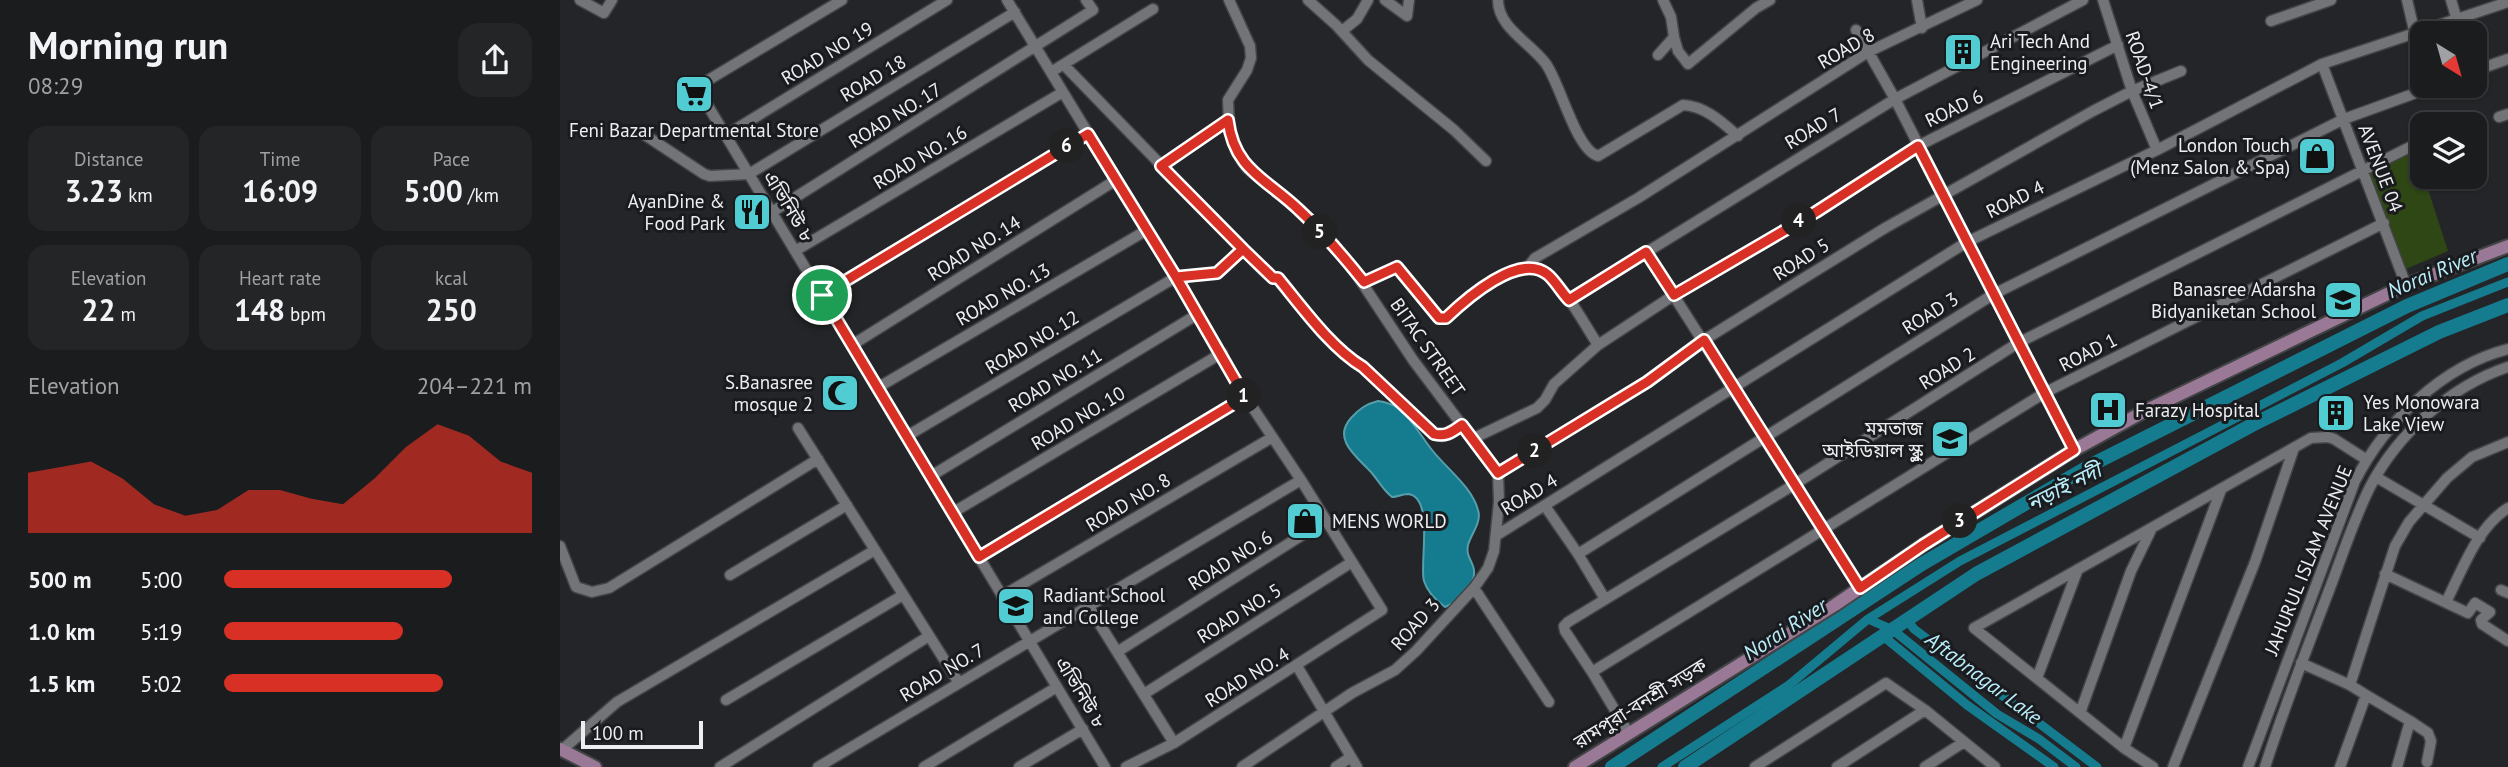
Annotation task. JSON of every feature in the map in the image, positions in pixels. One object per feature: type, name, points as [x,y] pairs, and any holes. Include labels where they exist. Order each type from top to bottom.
[{"type":"main road","name":"রামপুরা-বনশ্রী সড়ক","points":[[1575,767],[2074,450],[2143,412],[2406,285],[2504,248]]},
{"type":"main road","points":[[561,749],[595,767]]},
{"type":"street","points":[[580,0],[604,13],[612,0]]},
{"type":"street","name":"ROAD NO 19","points":[[726,135],[947,0]]},
{"type":"street","points":[[1007,0],[1222,353],[1245,397],[1352,562]]},
{"type":"street","name":"ROAD NO. 17","points":[[772,212],[1093,10],[1086,0]]},
{"type":"street","name":"BITAC STREET","points":[[1229,0],[1250,47],[1251,58],[1247,70],[1228,100],[1228,120],[1236,151],[1247,168],[1299,209],[1364,282],[1413,360],[1498,473]]},
{"type":"street","points":[[1308,0],[1368,60],[1454,130],[1486,160]]},
{"type":"street","points":[[1342,32],[1357,19],[1368,0]]},
{"type":"street","points":[[1385,0],[1407,16],[1409,0]]},
{"type":"street","points":[[1498,0],[1505,21],[1546,63],[1582,141],[1593,155],[1598,156],[1619,146],[1683,105],[1700,108],[1722,121],[1738,136]]},
{"type":"street","points":[[1663,0],[1671,17],[1678,51],[1688,64],[1756,8],[1770,0]]},
{"type":"street","points":[[1917,0],[1922,28]]},
{"type":"street","name":"ROAD 8","points":[[1528,267],[1535,258],[1738,136],[1868,52],[1977,0]]},
{"type":"street","name":"ROAD 7","points":[[1569,300],[1895,99],[2083,0]]},
{"type":"street","name":"ROAD-4/1","points":[[2103,0],[2132,91],[2157,150]]},
{"type":"street","points":[[2271,21],[2331,0]]},
{"type":"street","points":[[2407,0],[2412,21]]},
{"type":"street","points":[[2451,0],[2457,20]]},
{"type":"street","name":"এভিনিউ ৮","points":[[839,1],[705,82],[702,96],[1105,767]]},
{"type":"street","name":"ROAD 4","points":[[2454,21],[2508,2]]},
{"type":"street","points":[[1051,72],[1153,9]]},
{"type":"street","name":"ROAD 18","points":[[749,174],[1015,12]]},
{"type":"street","points":[[1856,30],[1895,99],[2074,450]]},
{"type":"street","name":"ROAD 4","points":[[1497,534],[1968,242],[2157,150],[2322,64],[2410,36]]},
{"type":"street","points":[[1658,55],[1674,37]]},
{"type":"street","name":"ROAD 6","points":[[1472,439],[1537,408],[1554,384],[1598,345],[1674,295],[1816,212],[1918,146],[2118,45]]},
{"type":"street","points":[[2487,66],[2508,59]]},
{"type":"street","name":"AVENUE 04","points":[[2322,64],[2406,285]]},
{"type":"street","points":[[1064,65],[1243,249],[1273,278],[1278,278],[1324,332],[1354,362],[1363,367],[1434,434],[1442,436],[1462,425]]},
{"type":"street","name":"ROAD 5","points":[[1498,473],[1647,382],[1704,340],[1943,195],[2093,111],[2132,91],[2182,71]]},
{"type":"street","name":"ROAD NO. 16","points":[[795,251],[1063,92]]},
{"type":"street","name":"ROAD 3","points":[[1578,554],[1994,294],[2344,119],[2410,95]]},
{"type":"street","points":[[1161,166],[1228,120]]},
{"type":"street","points":[[822,295],[1088,134]]},
{"type":"street","points":[[645,135],[704,174],[749,174]]},
{"type":"street","name":"ROAD 2","points":[[1592,672],[1564,626],[1605,599],[1795,484],[2018,343],[2410,147]]},
{"type":"street","name":"ROAD NO. 14","points":[[852,345],[1116,180]]},
{"type":"street","name":"ROAD 1","points":[[1592,672],[2046,392],[2384,223]]},
{"type":"street","name":"ROAD NO. 13","points":[[877,388],[1147,230]]},
{"type":"street","points":[[1176,277],[1217,273],[1243,249]]},
{"type":"street","points":[[1646,252],[1860,588]]},
{"type":"street","points":[[1364,282],[1397,267],[1439,318],[1446,318],[1504,274],[1528,267],[1547,274],[1569,300],[1598,345]]},
{"type":"street","name":"ROAD NO. 12","points":[[907,436],[1176,277]]},
{"type":"street","name":"ROAD NO. 11","points":[[930,476],[1198,314]]},
{"type":"street","name":"JAHURUL ISLAM AVENUE","points":[[2248,767],[2340,519],[2355,481],[2367,460],[2397,421],[2440,381],[2482,358],[2508,349]]},
{"type":"street","name":"ROAD NO. 10","points":[[952,513],[1222,353]]},
{"type":"street","name":"JAHURUL ISLAM AVENUE","points":[[2265,767],[2301,663],[2361,507],[2376,477],[2409,434],[2440,404],[2471,383],[2508,367]]},
{"type":"street","points":[[979,557],[1245,397]]},
{"type":"street","points":[[798,428],[959,683]]},
{"type":"street","points":[[2153,767],[2124,748],[1975,628],[2311,438],[2328,437],[2367,460]]},
{"type":"street","name":"ROAD NO. 8","points":[[1002,596],[1271,438]]},
{"type":"street","points":[[2350,685],[2395,546],[2409,522],[2447,478],[2472,457],[2508,442]]},
{"type":"street","points":[[2173,767],[2255,562],[2294,448]]},
{"type":"street","points":[[560,546],[576,587],[592,592],[609,588],[818,459]]},
{"type":"street","name":"ROAD 3","points":[[1242,767],[1345,698],[1403,664],[1474,588],[1488,568],[1494,551],[1499,502],[1498,473]]},
{"type":"street","points":[[2376,477],[2480,538]]},
{"type":"street","name":"ROAD NO. 7","points":[[818,767],[1301,480]]},
{"type":"street","points":[[2124,748],[2221,490]]},
{"type":"street","points":[[730,575],[847,505]]},
{"type":"street","points":[[1545,506],[1605,599]]},
{"type":"street","points":[[2446,602],[2480,538],[2497,515],[2508,509]]},
{"type":"street","name":"ROAD NO. 6","points":[[1117,652],[1326,520]]},
{"type":"street","points":[[2080,713],[2131,571],[2152,528]]},
{"type":"street","points":[[561,749],[617,702],[875,550]]},
{"type":"street","name":"ROAD NO. 4","points":[[1126,767],[1174,743],[1382,610],[1352,562]]},
{"type":"street","name":"ROAD NO. 5","points":[[1144,694],[1352,562]]},
{"type":"street","points":[[2037,678],[2078,569]]},
{"type":"street","points":[[2385,574],[2468,613],[2473,603],[2489,611],[2482,624],[2508,641]]},
{"type":"street","points":[[1474,588],[1549,702]]},
{"type":"street","points":[[726,700],[904,595]]},
{"type":"street","points":[[1089,607],[1174,743]]},
{"type":"street","points":[[720,767],[929,636]]},
{"type":"street","points":[[2301,663],[2350,685],[2428,733],[2431,741],[2427,762]]},
{"type":"street","points":[[1297,666],[1357,767]]},
{"type":"street","points":[[1592,672],[1628,732]]},
{"type":"street","points":[[1755,767],[1886,682],[1925,710],[1994,767]]},
{"type":"street","points":[[925,767],[1057,687]]},
{"type":"street","points":[[2340,767],[2366,695]]},
{"type":"street","points":[[1837,767],[1925,710]]},
{"type":"street","points":[[2397,767],[2410,720]]},
{"type":"street","points":[[1019,767],[1083,729]]},
{"type":"street","points":[[1925,767],[1964,742]]},
{"type":"street","points":[[1336,767],[1350,757]]},
{"type":"green space","points":[[2410,152],[2410,189],[2428,189],[2448,251],[2406,269],[2366,170]]},
{"type":"water","points":[[1378,401],[1396,407],[1408,417],[1432,450],[1465,486],[1478,510],[1477,523],[1468,548],[1473,578],[1462,596],[1445,607],[1433,596],[1424,581],[1424,519],[1416,498],[1408,494],[1392,497],[1348,447],[1345,440],[1344,433],[1351,418],[1363,407]]},
{"type":"waterway","name":"Norai River","points":[[1612,767],[1922,564],[2093,464],[2407,306],[2508,264]]},
{"type":"waterway","name":"নড়াই নদী","points":[[1662,767],[1789,685],[1868,619],[1960,561],[2342,363],[2422,316],[2508,282]]},
{"type":"waterway","name":"Norai River","points":[[1685,767],[1976,574],[2252,425],[2439,332],[2508,305]]},
{"type":"waterway","name":"Aftabnagar Lake","points":[[1868,619],[1893,630],[1997,714],[2039,739],[2076,767]]},
{"type":"waterway","name":"Norai River","points":[[2054,767],[1967,705],[1883,636],[1907,620],[1914,629],[2097,767]]},
{"type":"place","name":"Ari Tech And Engineering","points":[[1963,52]]},
{"type":"place","name":"Feni Bazar Departmental Store","points":[[694,94]]},
{"type":"place","name":"London Touch (Menz Salon & Spa)","points":[[2317,156]]},
{"type":"place","name":"AyanDine & Food Park","points":[[752,212]]},
{"type":"place","name":"Banasree Adarsha Bidyaniketan School","points":[[2343,300]]},
{"type":"place","name":"S.Banasree mosque 2","points":[[840,393]]},
{"type":"place","name":"Farazy Hospital","points":[[2108,410]]},
{"type":"place","name":"Yes Monowara Lake View","points":[[2336,413]]},
{"type":"place","name":"মমতাজ আইডিয়াল স্কুল","points":[[1950,439]]},
{"type":"place","name":"MENS WORLD","points":[[1305,521]]},
{"type":"place","name":"Radiant School and College","points":[[1016,606]]},
{"type":"route","points":[[822,295],[979,557],[1245,397],[1176,277],[1217,273],[1243,249],[1263,270],[1273,278],[1278,278],[1324,332],[1354,362],[1363,367],[1434,434],[1442,436],[1462,425],[1498,473],[1647,382],[1704,340],[1860,588],[2074,450],[1918,146],[1816,212],[1674,295],[1646,252],[1569,300],[1547,274],[1537,269],[1520,268],[1504,274],[1446,318],[1439,318],[1397,267],[1364,282],[1299,209],[1247,168],[1236,151],[1228,120],[1161,166],[1243,249],[1217,273],[1176,277],[1088,134],[822,295]]}]
